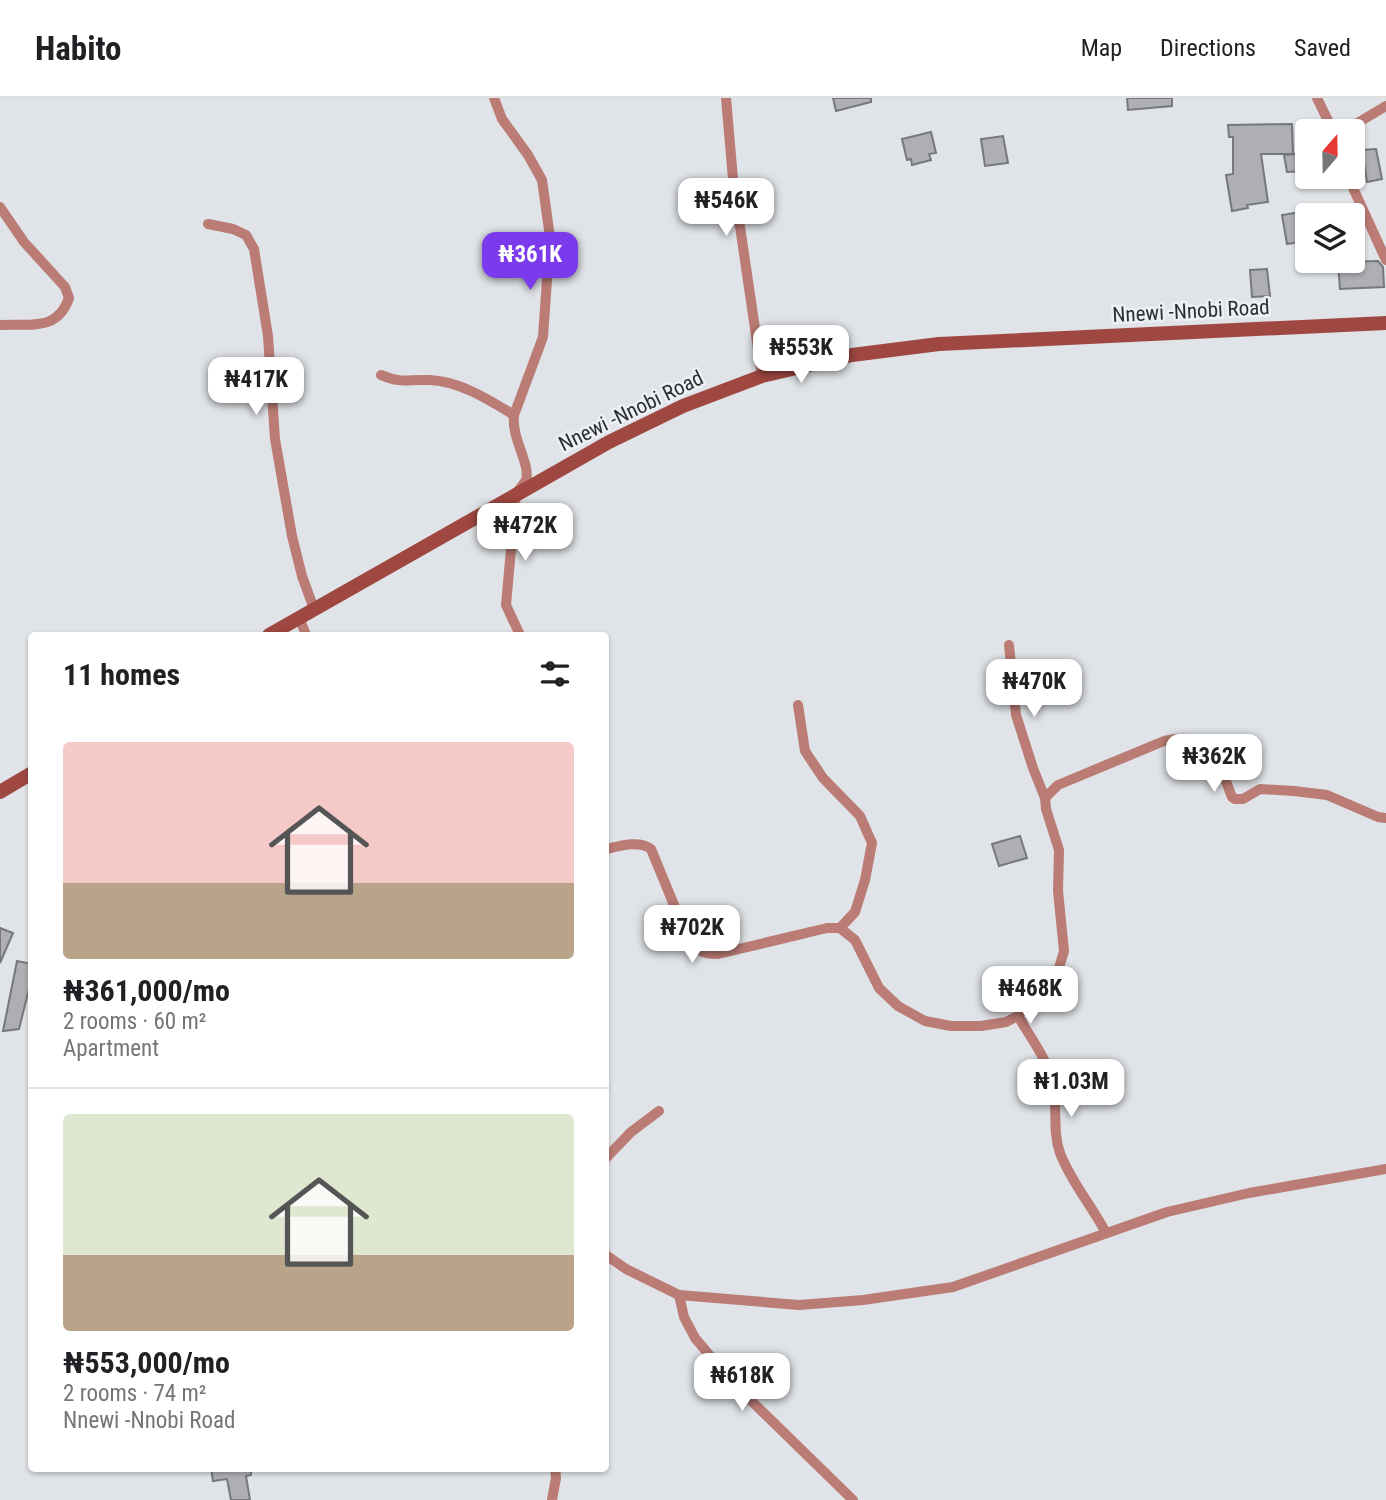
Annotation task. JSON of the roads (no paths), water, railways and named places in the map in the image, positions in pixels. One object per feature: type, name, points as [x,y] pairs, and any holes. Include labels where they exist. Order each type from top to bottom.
[{"type":"main road","name":"Nnewi -Nnobi Road","points":[[274,632],[609,442],[683,406],[762,376],[852,355],[939,344],[1386,324]]},
{"type":"main road","points":[[0,792],[28,775]]},
{"type":"street","points":[[494,98],[502,119],[542,180],[550,237],[543,337],[514,415],[512,428],[527,470],[526,480],[516,494],[506,605],[519,632]]},
{"type":"street","points":[[726,98],[733,179],[762,376]]},
{"type":"street","points":[[1317,98],[1327,119]]},
{"type":"street","points":[[1364,119],[1386,106]]},
{"type":"street","points":[[1353,189],[1386,260]]},
{"type":"street","points":[[0,207],[24,242],[65,287],[69,298],[60,317],[48,323],[0,325]]},
{"type":"street","points":[[208,224],[233,229],[246,235],[254,249],[268,336],[275,439],[292,536],[314,609]]},
{"type":"street","points":[[381,375],[398,382],[429,380],[464,388],[514,415]]},
{"type":"street","points":[[299,617],[305,632]]},
{"type":"street","points":[[609,848],[635,844],[652,849],[688,939],[695,949],[705,954],[718,954],[827,928],[840,928],[855,940],[879,988],[898,1006],[925,1021],[951,1026],[981,1026],[1006,1022],[1018,1016],[1059,968],[1064,951],[1058,891],[1059,850],[1045,798],[1016,715],[1009,645]]},
{"type":"street","points":[[798,705],[805,751],[823,778],[860,816],[872,843],[866,880],[855,912],[840,928]]},
{"type":"street","points":[[1045,798],[1058,785],[1164,741],[1191,739],[1205,745],[1218,757],[1229,790],[1235,799],[1243,799],[1260,789],[1327,795],[1386,818]]},
{"type":"street","points":[[1018,1016],[1053,1083],[1055,1132],[1060,1152],[1069,1174],[1106,1233]]},
{"type":"street","points":[[609,1155],[631,1132],[659,1111]]},
{"type":"street","points":[[609,1257],[626,1269],[679,1296],[799,1305],[863,1300],[953,1287],[1167,1212],[1249,1193],[1386,1169]]},
{"type":"street","points":[[679,1296],[684,1317],[695,1338],[734,1384],[853,1500]]},
{"type":"street","points":[[552,1500],[555,1472]]}]
